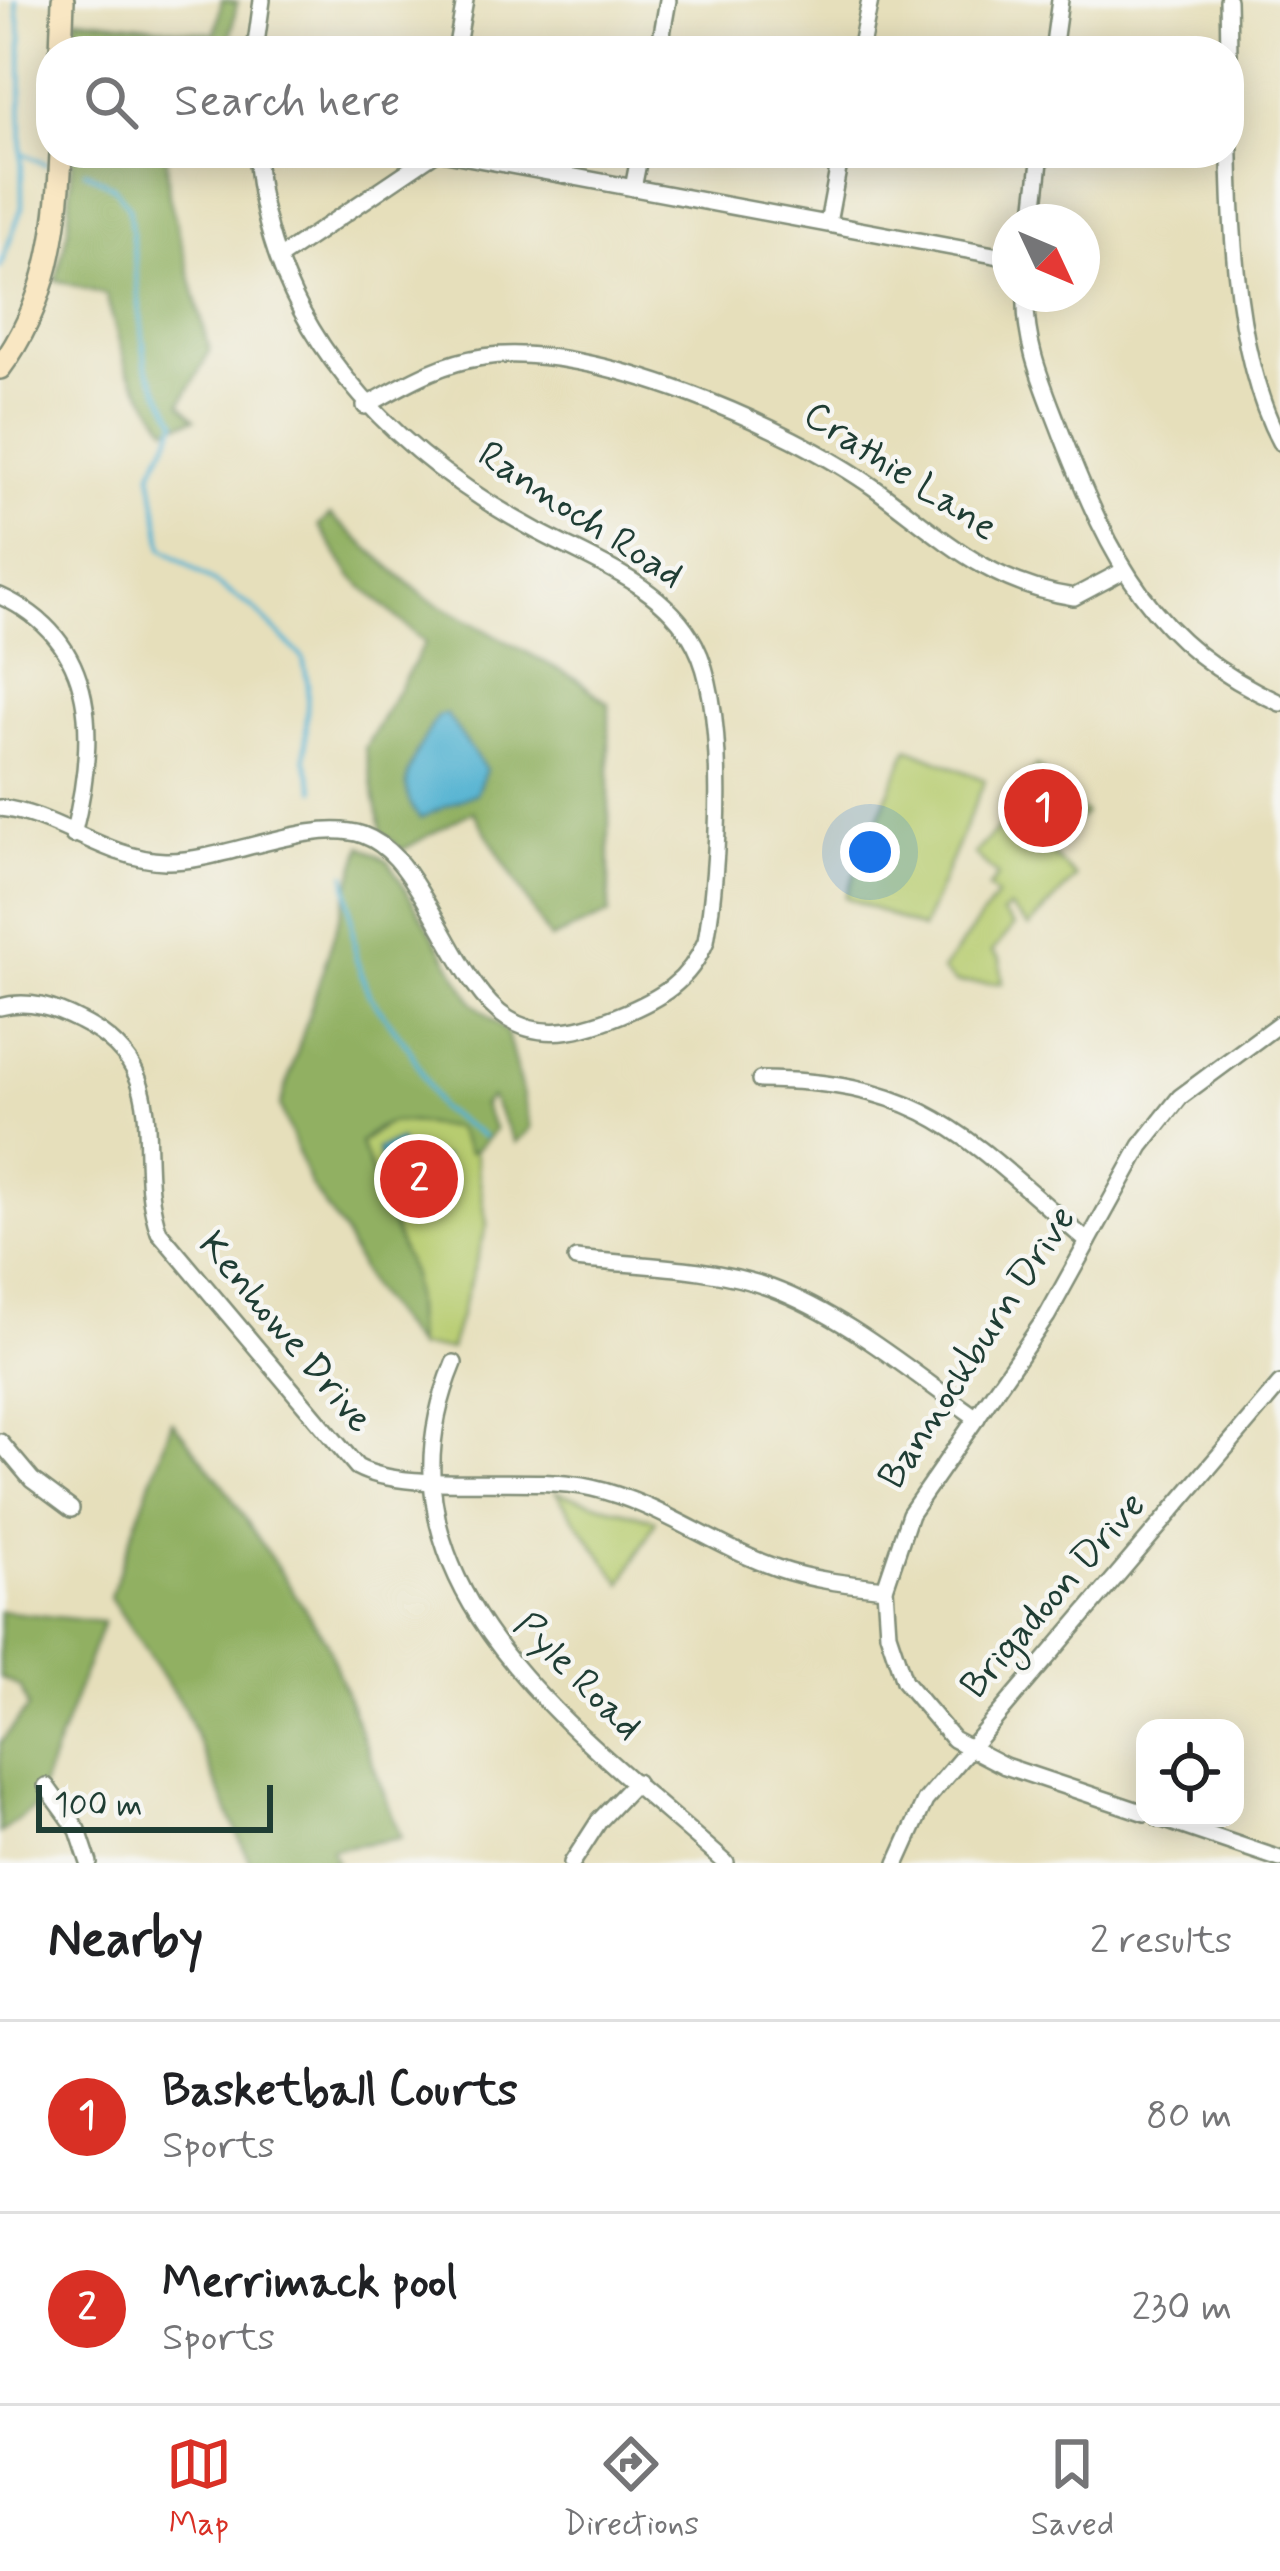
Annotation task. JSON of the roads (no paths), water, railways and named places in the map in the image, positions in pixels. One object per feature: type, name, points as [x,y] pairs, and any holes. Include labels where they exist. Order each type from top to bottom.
[{"type":"main road","points":[[62,36],[63,0]]},
{"type":"main road","points":[[0,368],[30,316],[50,260],[59,168]]},
{"type":"street","points":[[257,36],[262,0]]},
{"type":"street","points":[[459,36],[465,0]]},
{"type":"street","points":[[662,36],[668,0]]},
{"type":"street","points":[[863,36],[870,0]]},
{"type":"street","points":[[1055,36],[1060,0]]},
{"type":"street","points":[[1228,0],[1229,36]]},
{"type":"street","name":"Rannoch Road","points":[[0,808],[109,850],[165,861],[323,833],[364,835],[394,855],[410,875],[488,1002],[510,1022],[539,1034],[578,1033],[658,999],[697,962],[711,913],[716,719],[695,645],[648,590],[481,496],[365,406],[292,299],[259,168]]},
{"type":"street","points":[[279,258],[413,168]]},
{"type":"street","points":[[527,168],[992,254]]},
{"type":"street","points":[[634,188],[637,168]]},
{"type":"street","points":[[828,223],[838,168]]},
{"type":"street","points":[[1035,204],[1039,168]]},
{"type":"street","points":[[1234,168],[1237,269],[1250,348],[1280,442]]},
{"type":"street","points":[[1026,312],[1034,362],[1089,506],[1123,572],[1180,641],[1215,669],[1280,704]]},
{"type":"street","name":"Crathie Lane","points":[[365,406],[428,371],[483,356],[531,357],[616,372],[704,398],[785,434],[874,488],[954,552],[1010,580],[1074,597],[1123,572]]},
{"type":"street","points":[[0,596],[51,633],[74,668],[89,713],[89,770],[73,835]]},
{"type":"street","name":"Kenhowe Drive","points":[[0,1007],[57,1009],[113,1044],[145,1094],[151,1131],[149,1205],[172,1254],[357,1467],[388,1480],[520,1478],[594,1489],[656,1509],[778,1568],[885,1588]]},
{"type":"street","name":"Bannockburn Drive","points":[[1136,1810],[1005,1766],[968,1748],[933,1721],[904,1681],[888,1633],[885,1588],[910,1514],[1047,1316],[1141,1147],[1180,1097],[1280,1023]]},
{"type":"street","points":[[760,1080],[855,1087],[911,1102],[966,1137],[1088,1242]]},
{"type":"street","points":[[576,1259],[705,1273],[766,1286],[840,1323],[976,1418]]},
{"type":"street","name":"Pyle Road","points":[[454,1363],[438,1408],[431,1480],[446,1556],[482,1628],[515,1669],[725,1863]]},
{"type":"street","name":"Brigadoon Drive","points":[[897,1863],[925,1802],[968,1748],[1280,1384]]},
{"type":"street","points":[[0,1442],[32,1480],[71,1509]]},
{"type":"street","points":[[572,1863],[599,1820],[636,1782]]},
{"type":"street","points":[[46,1786],[77,1830],[88,1863]]},
{"type":"street","points":[[1187,1827],[1279,1856]]},
{"type":"water","points":[[446,714],[486,770],[476,793],[420,818],[407,793],[410,767],[437,716]]},
{"type":"water","points":[[400,1140],[411,1168],[443,1157],[455,1190],[399,1211],[377,1149]]},
{"type":"waterway","points":[[0,267],[22,207],[21,35],[16,0]]},
{"type":"waterway","points":[[24,154],[36,159]]},
{"type":"waterway","points":[[85,171],[115,188],[129,208],[146,367],[177,422],[151,473],[163,548],[254,609],[303,658],[308,685],[305,758],[315,790]]},
{"type":"waterway","points":[[346,874],[356,959],[369,995],[409,1048],[440,1109],[483,1136]]},
{"type":"place","name":"Basketball Courts","points":[[1043,808]]},
{"type":"place","name":"Merrimack pool","points":[[419,1179]]}]
